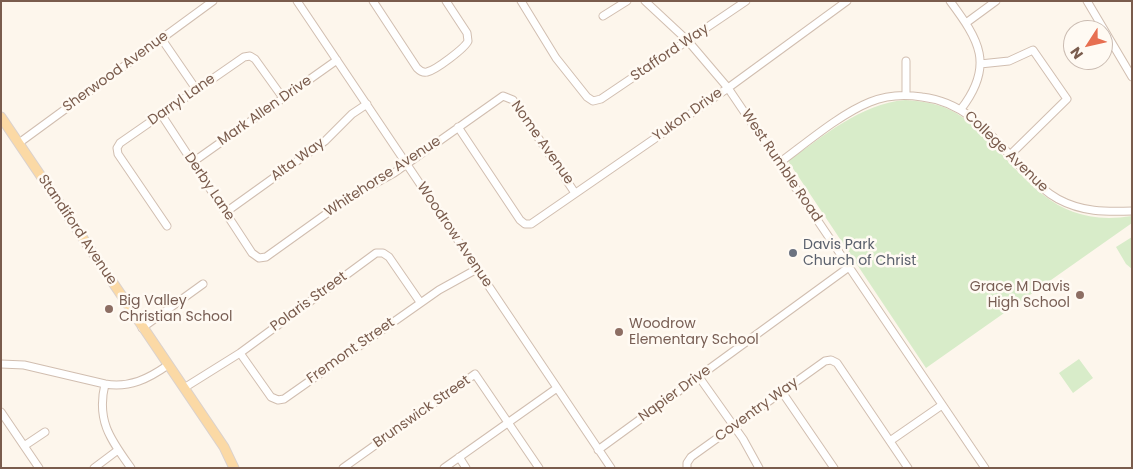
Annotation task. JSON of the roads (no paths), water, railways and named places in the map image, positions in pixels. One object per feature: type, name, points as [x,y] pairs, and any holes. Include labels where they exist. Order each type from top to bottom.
[{"type":"main road","name":"Standiford Avenue","points":[[1,117],[224,447],[234,468]]},
{"type":"main road","points":[[224,447],[241,468]]},
{"type":"street","name":"Sherwood Avenue","points":[[19,143],[213,1]]},
{"type":"street","name":"Woodrow Avenue","points":[[297,1],[610,468]]},
{"type":"street","points":[[373,1],[417,68],[426,72],[434,69],[465,47],[468,41],[467,33],[446,1]]},
{"type":"street","name":"Stafford Way","points":[[521,1],[556,58],[587,97],[593,101],[601,99],[688,41],[736,4],[746,1]]},
{"type":"street","points":[[603,16],[627,1]]},
{"type":"street","name":"West Rumble Road","points":[[645,1],[688,41],[728,88],[985,468]]},
{"type":"street","name":"Yukon Drive","points":[[458,126],[520,220],[526,224],[533,223],[728,88],[847,1]]},
{"type":"street","points":[[950,1],[966,23],[978,47],[980,64],[976,86],[961,109]]},
{"type":"street","points":[[966,23],[996,1]]},
{"type":"street","points":[[1087,1],[1132,77]]},
{"type":"street","points":[[161,38],[196,88]]},
{"type":"street","points":[[980,64],[1009,61],[1033,50],[1067,99],[1010,155]]},
{"type":"street","name":"Darryl Lane","points":[[166,226],[118,154],[117,148],[120,143],[196,88],[244,57],[250,56],[255,59],[283,98]]},
{"type":"street","name":"Mark Allen Drive","points":[[193,162],[337,60]]},
{"type":"street","points":[[906,61],[906,95]]},
{"type":"street","name":"College Avenue","points":[[779,163],[859,107],[879,99],[906,95],[937,99],[961,109],[979,124],[1040,187],[1069,204],[1090,211],[1132,211]]},
{"type":"street","name":"Nome Avenue","points":[[506,96],[513,100],[576,193]]},
{"type":"street","name":"Whitehorse Avenue","points":[[259,258],[266,257],[347,199],[381,181],[499,97],[506,96]]},
{"type":"street","name":"Alta Way","points":[[226,212],[325,141],[347,119],[367,104]]},
{"type":"street","name":"Derby Lane","points":[[160,114],[252,254],[259,258]]},
{"type":"street","name":"Polaris Street","points":[[184,388],[240,353],[376,253],[384,253],[389,257],[420,302]]},
{"type":"street","name":"Napier Drive","points":[[598,450],[849,268]]},
{"type":"street","name":"Fremont Street","points":[[240,353],[271,397],[281,400],[420,302],[477,269]]},
{"type":"street","points":[[142,328],[203,284]]},
{"type":"street","name":"Coventry Way","points":[[687,466],[691,457],[825,361],[831,360],[837,363],[890,441]]},
{"type":"street","points":[[1,364],[24,364],[117,386],[134,383],[151,376],[168,365]]},
{"type":"street","name":"Brunswick Street","points":[[343,468],[475,374],[508,422]]},
{"type":"street","points":[[699,377],[734,426],[759,468]]},
{"type":"street","points":[[105,384],[102,394],[102,414],[108,432],[131,468]]},
{"type":"street","points":[[444,468],[557,388]]},
{"type":"street","points":[[782,392],[834,468]]},
{"type":"street","points":[[908,468],[890,441],[942,405]]},
{"type":"street","points":[[1,412],[39,468]]},
{"type":"street","points":[[508,422],[539,468]]},
{"type":"street","points":[[24,446],[45,432]]},
{"type":"street","points":[[94,468],[118,450]]},
{"type":"street","points":[[459,457],[466,468]]},
{"type":"place","name":"Davis Park Church of Christ","points":[[793,253]]},
{"type":"place","name":"Grace M Davis High School","points":[[1080,295]]},
{"type":"place","name":"Big Valley Christian School","points":[[109,309]]},
{"type":"place","name":"Woodrow Elementary School","points":[[619,332]]}]
